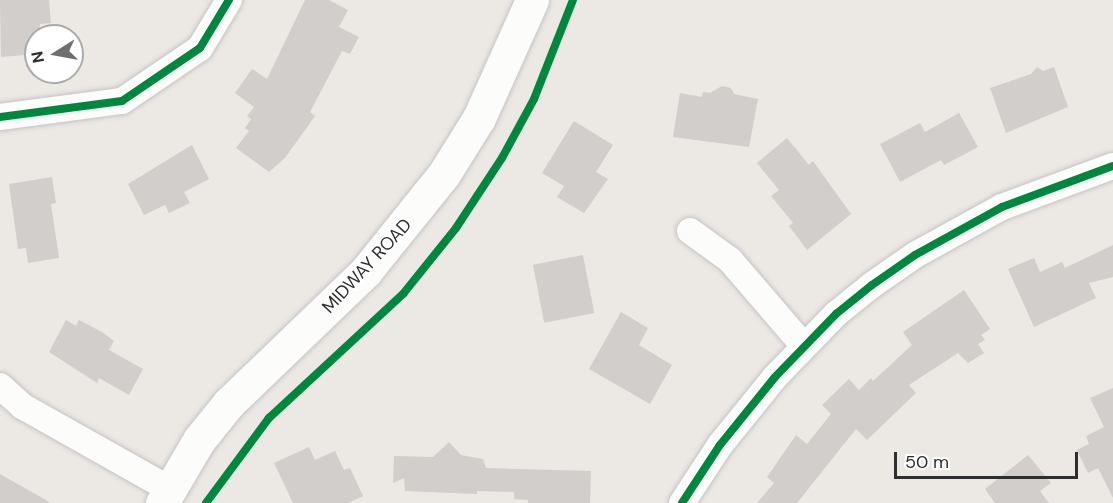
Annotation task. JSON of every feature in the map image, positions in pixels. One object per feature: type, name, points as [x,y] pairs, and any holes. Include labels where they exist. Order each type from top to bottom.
[{"type":"main road","name":"MIDWAY ROAD","points":[[166,496],[200,440],[229,403],[366,271],[444,174],[479,118],[532,0]]},
{"type":"street","points":[[0,117],[122,101],[200,48],[229,0]]},
{"type":"street","points":[[682,503],[741,417],[803,345],[872,285],[959,229],[1002,207],[1113,166]]},
{"type":"street","points":[[690,231],[730,260],[803,345]]},
{"type":"street","points":[[0,386],[22,406],[166,496]]},
{"type":"building","points":[[0,0],[49,0],[51,23],[24,24],[24,55],[1,57]]},
{"type":"building","points":[[305,0],[329,0],[348,10],[339,27],[359,37],[350,54],[342,51],[310,112],[315,116],[285,158],[269,172],[236,148],[249,131],[245,128],[251,119],[247,116],[254,107],[235,93],[252,69],[267,79]]},
{"type":"building","points":[[1037,67],[1043,71],[1054,67],[1068,107],[1006,133],[990,88],[1031,74]]},
{"type":"building","points":[[722,86],[731,88],[734,94],[758,99],[749,147],[673,137],[680,93],[702,97],[703,92],[710,93]]},
{"type":"building","points":[[959,113],[978,147],[944,165],[941,160],[900,182],[880,144],[920,123],[925,132]]},
{"type":"building","points":[[574,121],[613,145],[596,172],[608,179],[584,213],[557,197],[564,186],[542,173]]},
{"type":"building","points":[[787,138],[809,165],[813,161],[851,214],[807,250],[789,226],[793,223],[771,196],[779,190],[757,163]]},
{"type":"building","points":[[192,145],[209,179],[184,192],[190,203],[169,213],[165,205],[144,215],[128,184]]},
{"type":"building","points":[[52,177],[56,203],[51,204],[59,258],[28,263],[26,248],[18,249],[9,184]]},
{"type":"building","points":[[1113,245],[1113,277],[1089,283],[1096,298],[1034,327],[1008,269],[1034,258],[1040,272],[1062,262],[1065,268]]},
{"type":"building","points":[[583,255],[594,313],[544,323],[533,265]]},
{"type":"building","points":[[964,290],[990,329],[981,335],[985,340],[978,344],[984,353],[968,363],[958,353],[909,385],[916,393],[867,440],[856,429],[797,503],[757,503],[774,483],[767,477],[796,435],[807,444],[831,414],[822,405],[849,379],[859,390],[871,378],[873,381],[912,345],[903,332]]},
{"type":"building","points":[[621,312],[648,328],[639,345],[672,365],[650,404],[589,369]]},
{"type":"building","points":[[66,320],[76,326],[79,320],[102,332],[114,341],[109,350],[143,369],[129,395],[99,378],[97,383],[49,352]]},
{"type":"building","points":[[1113,388],[1113,498],[1098,468],[1088,473],[1077,450],[1089,444],[1086,436],[1104,427],[1090,398]]},
{"type":"building","points":[[449,442],[461,455],[483,459],[486,468],[591,471],[590,503],[528,503],[528,500],[514,499],[514,492],[477,491],[477,494],[405,491],[404,478],[393,483],[394,456],[433,457]]},
{"type":"building","points":[[309,447],[315,460],[335,451],[344,470],[350,468],[363,496],[348,503],[293,503],[274,463]]},
{"type":"building","points":[[1028,455],[1051,483],[1040,491],[1049,503],[995,503],[985,489]]},
{"type":"building","points":[[0,474],[51,503],[0,503]]},
{"type":"cycle path","points":[[0,117],[122,101],[200,48],[229,0]]},
{"type":"cycle path","points":[[206,503],[269,418],[403,294],[456,228],[502,158],[534,99],[573,0]]},
{"type":"cycle path","points":[[682,503],[720,445],[775,377],[836,314],[872,285],[915,255],[1002,207],[1113,166]]}]
